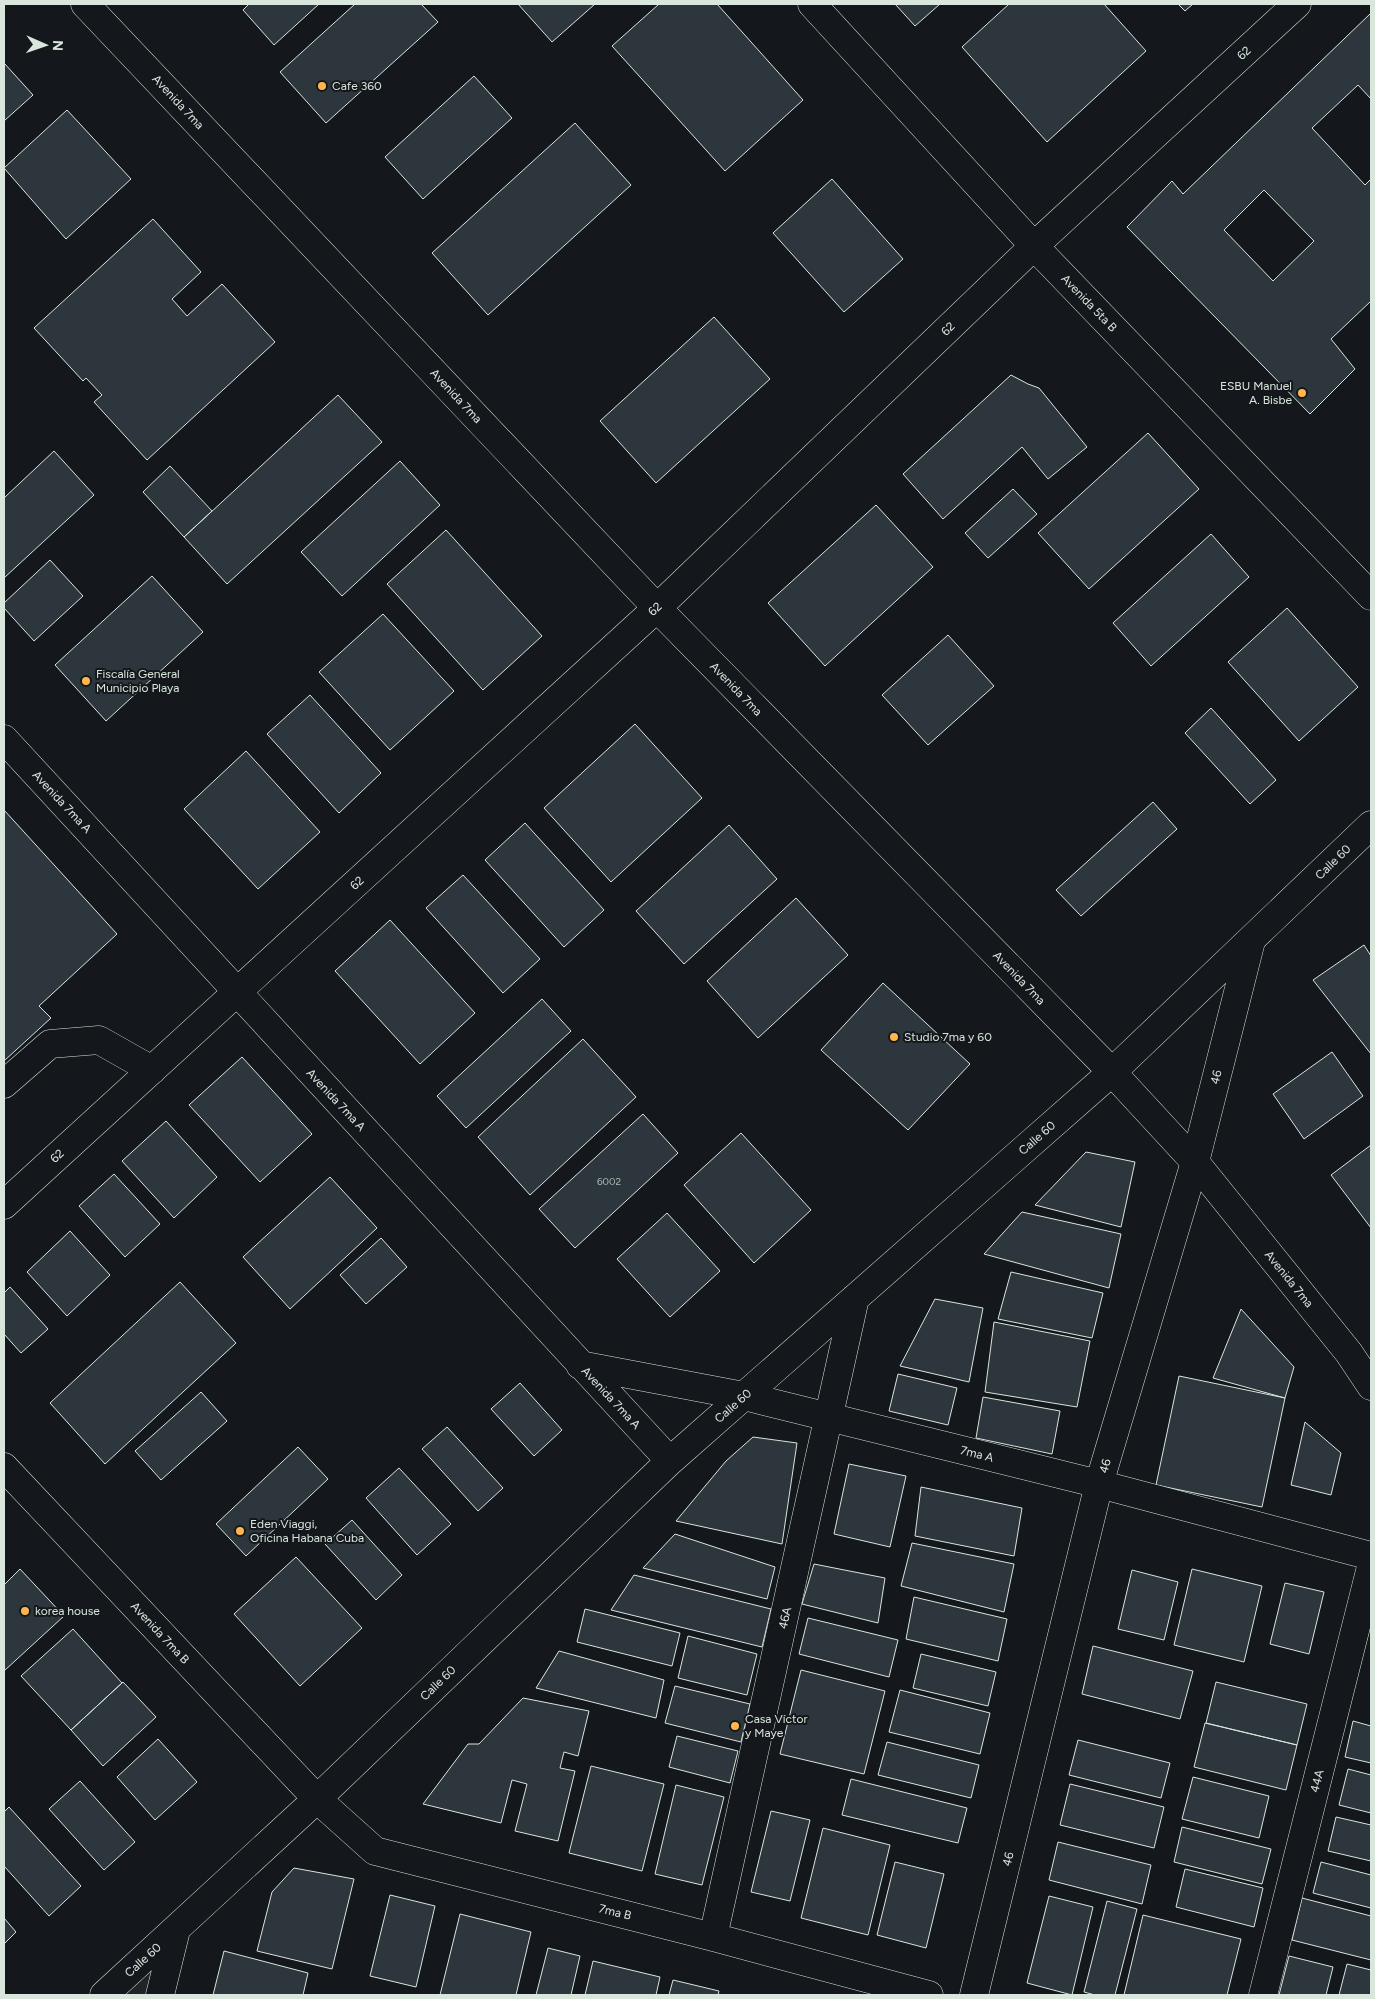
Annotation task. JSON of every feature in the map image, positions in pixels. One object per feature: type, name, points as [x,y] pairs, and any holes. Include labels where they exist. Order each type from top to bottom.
[{"type":"street","name":"Avenida 7ma","points":[[85,4],[657,608],[1112,1072],[1195,1162],[1349,1353],[1371,1386]]},
{"type":"street","name":"Avenida 5ta B","points":[[812,4],[1034,246],[1371,596]]},
{"type":"street","name":"62","points":[[4,1204],[657,608],[1034,246],[1297,4]]},
{"type":"street","name":"Avenida 7ma A","points":[[4,739],[670,1461]]},
{"type":"street","name":"Calle 60","points":[[104,1995],[317,1799],[670,1461],[1112,1072],[1371,825]]},
{"type":"street","name":"46","points":[[974,1995],[1099,1484],[1195,1162],[1251,941]]},
{"type":"street","points":[[4,1084],[50,1044],[99,1040],[152,1070]]},
{"type":"street","name":"46A","points":[[713,1938],[855,1298]]},
{"type":"street","name":"7ma A","points":[[580,1365],[744,1396],[1099,1484],[1371,1556]]},
{"type":"street","name":"Avenida 7ma B","points":[[4,1467],[317,1799]]},
{"type":"street","name":"44A","points":[[1263,1995],[1371,1567]]},
{"type":"street","name":"7ma B","points":[[317,1799],[375,1851],[929,1995]]},
{"type":"street","points":[[160,1995],[176,1930]]},
{"type":"shaded area","points":[[167,1949],[157,1995],[110,1995]]},
{"type":"building","points":[[249,4],[319,4],[274,45],[243,10]]},
{"type":"building","points":[[355,4],[421,4],[438,22],[326,123],[280,72]]},
{"type":"building","points":[[518,4],[595,4],[552,42]]},
{"type":"building","points":[[659,4],[717,4],[803,100],[725,171],[612,46]]},
{"type":"building","points":[[895,4],[940,4],[915,26]]},
{"type":"building","points":[[1009,4],[1104,4],[1146,51],[1047,142],[962,47]]},
{"type":"building","points":[[1178,4],[1193,4],[1185,11]]},
{"type":"building","points":[[1371,13],[1371,99],[1358,85],[1312,128],[1365,185],[1371,179],[1371,301],[1331,339],[1355,369],[1310,414],[1127,227],[1172,181],[1183,194]],"holes":[[[1264,190],[1314,241],[1273,281],[1224,230]]]},
{"type":"building","points":[[4,63],[33,95],[4,121]]},
{"type":"building","points":[[474,76],[512,118],[423,199],[385,157]]},
{"type":"building","points":[[67,110],[131,179],[66,239],[4,168]]},
{"type":"building","points":[[575,123],[631,185],[488,315],[432,253]]},
{"type":"building","points":[[832,179],[903,259],[844,312],[773,233]]},
{"type":"building","points":[[153,219],[201,272],[172,299],[187,316],[222,284],[275,342],[147,460],[94,402],[102,395],[86,378],[83,381],[34,328]]},
{"type":"building","points":[[714,317],[770,379],[656,483],[600,421]]},
{"type":"building","points":[[1011,375],[1039,388],[1087,447],[1048,479],[1022,447],[943,519],[903,474]]},
{"type":"building","points":[[338,395],[382,442],[227,584],[184,537]]},
{"type":"building","points":[[1148,433],[1199,489],[1089,589],[1038,533]]},
{"type":"building","points":[[54,451],[94,495],[4,578],[4,498]]},
{"type":"building","points":[[400,461],[440,505],[342,596],[301,552]]},
{"type":"building","points":[[170,466],[212,511],[184,537],[143,492]]},
{"type":"building","points":[[1013,489],[1037,514],[988,558],[965,533]]},
{"type":"building","points":[[876,505],[933,567],[825,666],[768,603]]},
{"type":"building","points":[[446,530],[542,636],[483,690],[387,584]]},
{"type":"building","points":[[1211,534],[1249,577],[1151,666],[1113,623]]},
{"type":"building","points":[[50,560],[83,596],[34,641],[4,608],[4,603]]},
{"type":"building","points":[[152,576],[203,632],[106,721],[55,665]]},
{"type":"building","points":[[1287,608],[1358,687],[1299,741],[1228,662]]},
{"type":"building","points":[[383,614],[454,691],[390,750],[319,672]]},
{"type":"building","points":[[948,635],[994,686],[928,745],[882,695]]},
{"type":"building","points":[[310,695],[381,773],[339,813],[267,734]]},
{"type":"building","points":[[1211,708],[1276,780],[1250,804],[1185,733]]},
{"type":"building","points":[[635,724],[702,798],[611,882],[544,808]]},
{"type":"building","points":[[246,751],[320,832],[258,889],[184,809]]},
{"type":"building","points":[[1153,802],[1177,829],[1081,916],[1056,890]]},
{"type":"building","points":[[4,810],[117,934],[39,1006],[51,1018],[4,1061]]},
{"type":"building","points":[[525,823],[604,910],[564,947],[485,860]]},
{"type":"building","points":[[729,825],[777,879],[684,964],[636,911]]},
{"type":"building","points":[[463,875],[540,959],[503,993],[426,908]]},
{"type":"building","points":[[796,898],[848,955],[758,1038],[707,981]]},
{"type":"building","points":[[390,920],[475,1013],[420,1064],[335,971]]},
{"type":"building","points":[[1364,945],[1371,956],[1371,1054],[1313,980]]},
{"type":"building","points":[[883,983],[970,1064],[908,1130],[821,1050]]},
{"type":"building","points":[[542,999],[571,1031],[466,1128],[437,1096]]},
{"type":"building","points":[[583,1039],[636,1097],[530,1195],[478,1137]]},
{"type":"building","points":[[1332,1052],[1363,1096],[1304,1139],[1273,1094]]},
{"type":"building","points":[[242,1057],[312,1134],[260,1182],[189,1105]]},
{"type":"building","points":[[643,1114],[678,1153],[575,1248],[539,1209]]},
{"type":"building","points":[[166,1121],[217,1177],[174,1218],[122,1161]]},
{"type":"building","points":[[741,1133],[811,1210],[754,1263],[684,1185]]},
{"type":"building","points":[[1371,1145],[1371,1228],[1331,1175]]},
{"type":"building","points":[[1086,1152],[1135,1162],[1121,1227],[1035,1205]]},
{"type":"building","points":[[114,1174],[160,1224],[125,1257],[79,1206]]},
{"type":"building","points":[[330,1177],[377,1228],[290,1309],[243,1257]]},
{"type":"building","points":[[1022,1212],[1121,1234],[1109,1288],[984,1254]]},
{"type":"building","points":[[667,1213],[720,1271],[670,1317],[617,1259]]},
{"type":"building","points":[[70,1231],[110,1275],[67,1316],[27,1272]]},
{"type":"building","points":[[381,1238],[407,1267],[366,1304],[340,1275]]},
{"type":"building","points":[[1011,1272],[1103,1293],[1092,1338],[998,1319]]},
{"type":"building","points":[[180,1282],[236,1343],[105,1464],[50,1403]]},
{"type":"building","points":[[10,1287],[48,1329],[21,1353],[4,1334],[4,1293]]},
{"type":"building","points":[[935,1299],[983,1308],[969,1382],[900,1366]]},
{"type":"building","points":[[1241,1309],[1294,1367],[1285,1398],[1213,1378]]},
{"type":"building","points":[[994,1322],[1090,1341],[1077,1407],[985,1392]]},
{"type":"building","points":[[898,1374],[957,1388],[948,1425],[889,1411]]},
{"type":"building","points":[[1179,1376],[1285,1398],[1262,1507],[1156,1485]]},
{"type":"building","points":[[520,1383],[562,1430],[534,1456],[491,1409]]},
{"type":"building","points":[[201,1392],[227,1421],[161,1480],[135,1451]]},
{"type":"building","points":[[983,1397],[1060,1411],[1052,1454],[976,1438]]},
{"type":"building","points":[[1305,1422],[1341,1453],[1331,1495],[1291,1485]]},
{"type":"building","points":[[447,1427],[503,1488],[478,1511],[422,1449]]},
{"type":"building","points":[[753,1437],[797,1443],[782,1544],[676,1521],[726,1461]]},
{"type":"building","points":[[298,1447],[328,1479],[246,1556],[216,1524]]},
{"type":"building","points":[[849,1464],[906,1476],[890,1547],[834,1534]]},
{"type":"building","points":[[399,1468],[451,1524],[417,1555],[366,1498]]},
{"type":"building","points":[[921,1487],[1022,1508],[1014,1556],[915,1536]]},
{"type":"building","points":[[352,1520],[402,1575],[376,1600],[325,1544]]},
{"type":"building","points":[[675,1534],[775,1567],[767,1599],[643,1568]]},
{"type":"building","points":[[912,1543],[1014,1564],[1004,1612],[901,1586]]},
{"type":"building","points":[[296,1557],[362,1628],[300,1686],[234,1614]]},
{"type":"building","points":[[814,1564],[885,1578],[878,1623],[802,1604]]},
{"type":"building","points":[[20,1569],[64,1616],[4,1671],[4,1585]]},
{"type":"building","points":[[1192,1569],[1262,1586],[1244,1662],[1174,1645]]},
{"type":"building","points":[[1132,1570],[1178,1582],[1164,1640],[1118,1629]]},
{"type":"building","points":[[634,1575],[771,1609],[762,1647],[611,1610]]},
{"type":"building","points":[[1285,1583],[1324,1592],[1309,1654],[1270,1644]]},
{"type":"building","points":[[914,1597],[1007,1619],[998,1661],[906,1639]]},
{"type":"building","points":[[585,1609],[680,1633],[672,1666],[577,1642]]},
{"type":"building","points":[[808,1618],[898,1640],[889,1677],[799,1654]]},
{"type":"building","points":[[73,1629],[122,1683],[71,1730],[21,1676]]},
{"type":"building","points":[[688,1636],[757,1654],[747,1695],[678,1678]]},
{"type":"building","points":[[1093,1646],[1193,1671],[1180,1719],[1082,1694]]},
{"type":"building","points":[[559,1651],[664,1680],[656,1718],[536,1688]]},
{"type":"building","points":[[921,1654],[996,1672],[988,1706],[913,1688]]},
{"type":"building","points":[[801,1670],[885,1691],[864,1774],[780,1754]]},
{"type":"building","points":[[123,1682],[156,1717],[103,1766],[71,1730]]},
{"type":"building","points":[[1216,1682],[1307,1704],[1297,1745],[1206,1723]]},
{"type":"building","points":[[675,1686],[750,1704],[741,1742],[665,1723]]},
{"type":"building","points":[[900,1690],[990,1713],[980,1754],[889,1732]]},
{"type":"building","points":[[523,1698],[589,1711],[578,1756],[564,1752],[560,1768],[575,1771],[558,1841],[515,1831],[527,1784],[512,1780],[501,1823],[423,1804],[468,1744],[479,1744]]},
{"type":"building","points":[[1353,1721],[1371,1726],[1371,1763],[1345,1757]]},
{"type":"building","points":[[1205,1723],[1297,1745],[1286,1790],[1194,1767]]},
{"type":"building","points":[[677,1736],[738,1751],[730,1783],[669,1767]]},
{"type":"building","points":[[158,1739],[197,1782],[155,1820],[117,1777]]},
{"type":"building","points":[[1078,1740],[1170,1763],[1161,1798],[1069,1775]]},
{"type":"building","points":[[887,1742],[979,1765],[971,1798],[878,1775]]},
{"type":"building","points":[[591,1766],[664,1784],[642,1871],[569,1853]]},
{"type":"building","points":[[1348,1769],[1371,1775],[1371,1813],[1339,1805]]},
{"type":"building","points":[[1193,1777],[1269,1796],[1259,1838],[1182,1819]]},
{"type":"building","points":[[851,1779],[967,1808],[958,1843],[842,1815]]},
{"type":"building","points":[[80,1781],[135,1842],[104,1870],[49,1809]]},
{"type":"building","points":[[1070,1784],[1164,1807],[1154,1848],[1060,1825]]},
{"type":"building","points":[[676,1785],[724,1797],[702,1885],[655,1874]]},
{"type":"building","points":[[9,1807],[81,1886],[49,1916],[4,1866],[4,1812]]},
{"type":"building","points":[[771,1811],[810,1820],[790,1901],[751,1892]]},
{"type":"building","points":[[1336,1817],[1371,1825],[1371,1861],[1328,1851]]},
{"type":"building","points":[[1182,1827],[1271,1849],[1262,1884],[1174,1862]]},
{"type":"building","points":[[823,1828],[890,1845],[868,1935],[801,1918]]},
{"type":"building","points":[[1058,1842],[1151,1865],[1142,1904],[1049,1880]]},
{"type":"building","points":[[895,1862],[944,1874],[926,1948],[877,1935]]},
{"type":"building","points":[[1321,1862],[1371,1875],[1371,1908],[1313,1893]]},
{"type":"building","points":[[294,1868],[354,1879],[332,1969],[257,1951],[272,1892]]},
{"type":"building","points":[[1185,1869],[1263,1888],[1254,1927],[1176,1907]]},
{"type":"building","points":[[390,1895],[435,1906],[416,1987],[370,1976]]},
{"type":"building","points":[[1049,1896],[1093,1907],[1072,1995],[1027,1983]]},
{"type":"building","points":[[1302,1898],[1371,1916],[1371,1960],[1292,1940]]},
{"type":"building","points":[[1107,1901],[1137,1909],[1115,1995],[1095,1995],[1084,1992]]},
{"type":"building","points":[[460,1914],[531,1932],[516,1995],[440,1995]]},
{"type":"building","points":[[1143,1915],[1241,1939],[1227,1995],[1124,1995]]},
{"type":"building","points":[[4,1918],[16,1932],[4,1944]]},
{"type":"building","points":[[548,1948],[580,1956],[571,1995],[536,1995]]},
{"type":"building","points":[[224,1951],[308,1973],[303,1995],[213,1995]]},
{"type":"building","points":[[1289,1956],[1333,1967],[1326,1995],[1279,1995]]},
{"type":"building","points":[[593,1961],[660,1977],[656,1995],[585,1995]]},
{"type":"building","points":[[1347,1964],[1371,1970],[1371,1995],[1339,1995]]},
{"type":"building","points":[[673,1980],[719,1991],[718,1995],[669,1995]]},
{"type":"place","name":"Cafe 360","points":[[322,86]]},
{"type":"place","name":"ESBU Manuel A. Bisbe","points":[[1302,393]]},
{"type":"place","name":"Fiscalía General Municipio Playa","points":[[86,681]]},
{"type":"place","name":"Studio 7ma y 60","points":[[894,1037]]},
{"type":"place","name":"Eden Viaggi, Oficina Habana Cuba","points":[[240,1531]]},
{"type":"place","name":"korea house","points":[[25,1611]]},
{"type":"place","name":"Casa Víctor y Maye","points":[[735,1726]]}]
